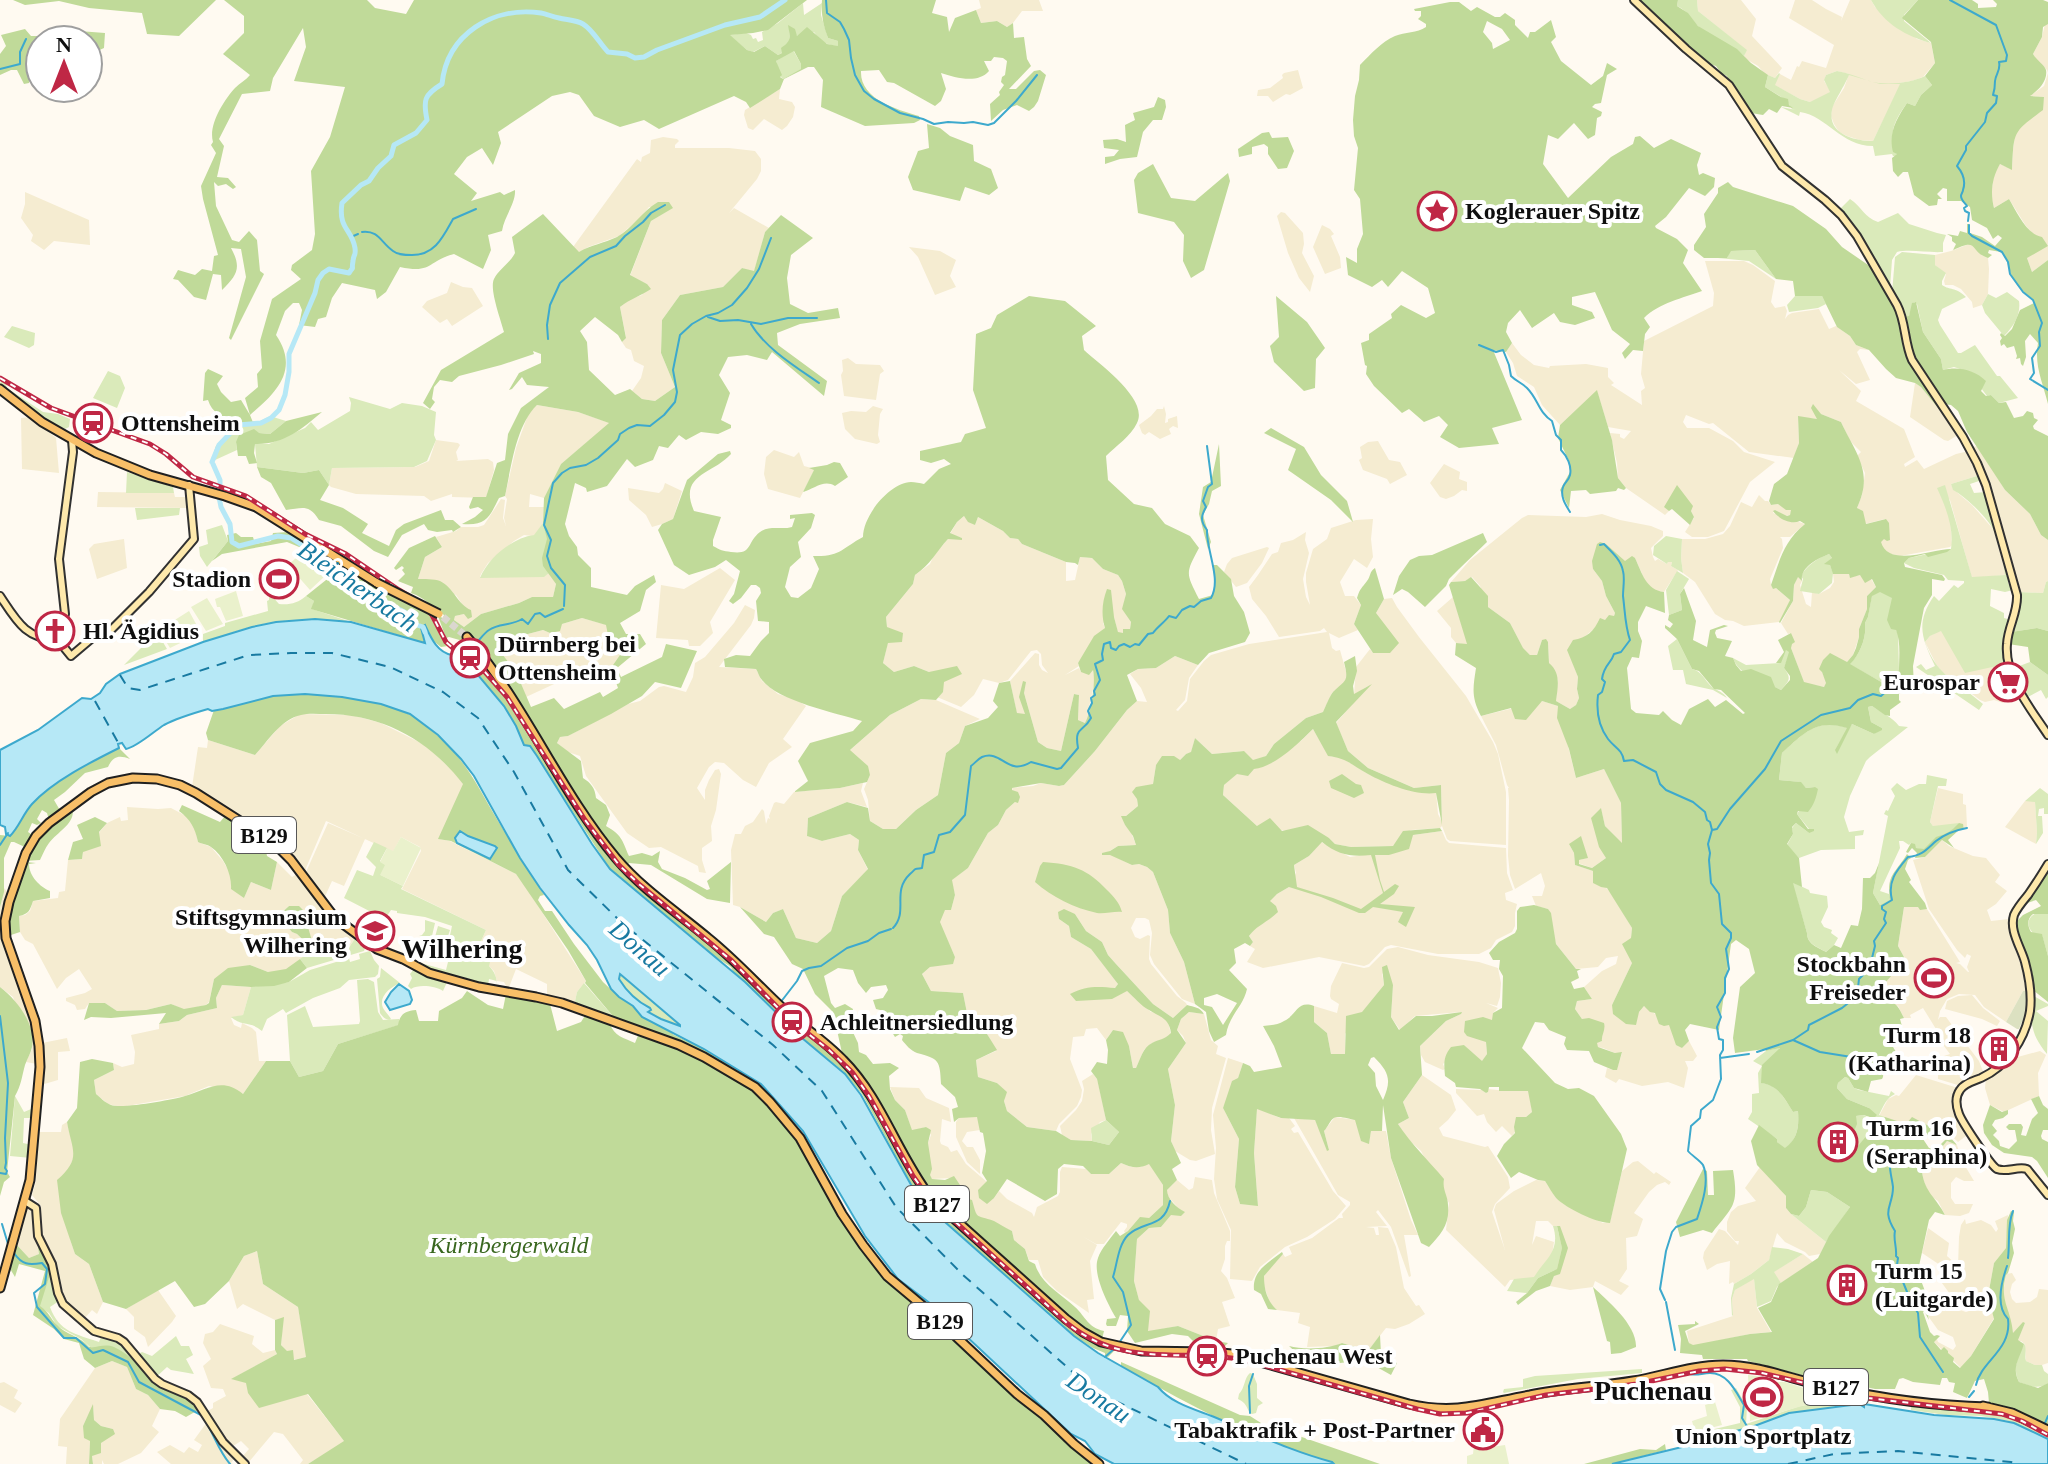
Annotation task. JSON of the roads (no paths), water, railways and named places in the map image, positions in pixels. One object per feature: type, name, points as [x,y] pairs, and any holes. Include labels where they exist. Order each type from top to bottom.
[{"type":"main road","points":[[1634,0],[1729,85],[1782,166],[1827,201],[1848,224],[1899,309],[1915,365],[1973,454],[1986,485],[2016,587],[2017,611],[2007,641],[2009,664],[2022,694],[2048,735]]},
{"type":"main road","points":[[0,389],[42,422],[89,450]]},
{"type":"main road","points":[[0,596],[22,628],[49,640],[58,640],[64,633],[59,559],[72,440]]},
{"type":"main road","points":[[73,452],[80,447],[150,475],[256,507],[377,583],[441,615]]},
{"type":"main road","points":[[58,640],[71,656],[97,634],[104,635],[111,630],[192,543],[189,485]]},
{"type":"main road","name":"B127","points":[[468,638],[502,684],[584,814],[619,862],[738,963],[841,1058],[860,1078],[919,1181],[938,1205],[1074,1326],[1093,1338],[1116,1347],[1232,1354],[1398,1401],[1431,1405],[1463,1405],[1550,1387],[1632,1377],[1694,1363],[1724,1361],[1754,1365],[1855,1390],[1988,1407],[2012,1413],[2048,1430]]},
{"type":"main road","name":"B129","points":[[0,1288],[25,1201],[33,1157],[40,1058],[33,1015],[6,938],[7,911],[23,859],[36,836],[49,823],[91,792],[111,782],[139,778],[163,780],[210,801],[276,844],[326,909],[344,927],[376,948],[420,969],[473,986],[544,999],[586,1011],[691,1050],[750,1084],[766,1097],[800,1138],[855,1234],[887,1276],[1099,1464]]},
{"type":"main road","points":[[2048,864],[2013,920],[2013,930],[2030,987],[2030,1008],[2025,1026],[2007,1061],[1989,1074],[1964,1085],[1956,1101],[1960,1116],[1991,1164],[2003,1170],[2026,1168],[2048,1195]]},
{"type":"main road","points":[[25,1201],[37,1209],[39,1240],[52,1264],[63,1304],[94,1331],[124,1342],[158,1382],[195,1400],[223,1442],[245,1464]]},
{"type":"water","name":"Donau","points":[[315,619],[351,622],[425,643],[421,628],[425,625],[438,648],[473,669],[504,706],[524,745],[530,746],[537,756],[610,869],[745,982],[802,1038],[845,1074],[861,1095],[919,1199],[1074,1336],[1098,1353],[1158,1387],[1178,1403],[1334,1464],[1114,1464],[1095,1454],[1085,1441],[1071,1434],[935,1307],[898,1279],[865,1236],[803,1131],[761,1084],[704,1049],[642,1017],[611,989],[587,945],[540,888],[520,858],[474,776],[438,735],[410,714],[381,704],[305,694],[273,696],[223,709],[197,712],[164,725],[130,748],[118,744],[119,748],[61,780],[32,804],[10,836],[6,834],[5,827],[0,825],[0,750],[38,730],[82,698],[91,699],[120,674],[203,642],[276,622]],"holes":[[[620,974],[680,1025],[648,1012],[650,1008],[625,988],[619,979]]]},
{"type":"water","points":[[460,831],[495,846],[497,848],[490,859],[457,843],[455,838]]},
{"type":"water","points":[[399,984],[409,991],[412,1000],[410,1004],[390,1010],[385,1002]]},
{"type":"water","points":[[1859,1404],[2014,1423],[2048,1439],[2048,1464],[1612,1464],[1749,1428],[1789,1413]]},
{"type":"waterway","points":[[212,462],[219,445],[238,425],[261,423],[279,410],[285,395],[289,354],[318,280],[329,269],[349,273],[352,268],[355,248],[342,218],[342,203],[369,181],[391,156],[394,145],[416,133],[427,120],[426,99],[442,84],[453,51],[475,27],[506,14],[541,13],[580,23],[608,52],[635,58],[725,25],[760,17],[785,0]]},
{"type":"waterway","points":[[826,0],[827,13],[840,22],[849,40],[855,75],[864,91],[900,113],[934,124],[973,122],[988,125],[1016,101],[1037,75]]},
{"type":"waterway","points":[[1950,0],[1996,25],[2007,55],[2006,61],[1999,62],[1993,95],[1997,96],[1996,103],[1966,146],[1957,166],[1964,180],[1961,196],[1967,206],[1965,211],[1969,213],[1968,221]]},
{"type":"waterway","points":[[0,69],[20,64],[24,43]]},
{"type":"waterway","points":[[548,339],[550,305],[560,283],[590,257],[616,246],[651,213],[665,205]]},
{"type":"waterway","points":[[362,232],[376,235],[397,253],[420,254],[437,244],[453,219],[476,209]]},
{"type":"waterway","points":[[1969,225],[1972,236],[2002,252],[2010,274],[2033,300],[2042,323],[2040,346],[2032,358],[2034,373],[2030,379],[2048,390]]},
{"type":"waterway","points":[[351,237],[358,234]]},
{"type":"waterway","points":[[564,606],[565,585],[551,568],[547,556],[551,540],[544,525],[553,483],[570,468],[586,465],[598,458],[629,428],[650,426],[664,415],[675,402],[677,392],[673,370],[680,335],[692,324],[732,305],[759,269],[771,238]]},
{"type":"waterway","points":[[708,317],[761,324],[788,318],[817,318]]},
{"type":"waterway","points":[[751,324],[773,349],[819,383]]},
{"type":"waterway","points":[[1479,345],[1496,352],[1503,350],[1511,376],[1527,388],[1552,421],[1561,440],[1561,450],[1570,465],[1570,475],[1562,494],[1570,512]]},
{"type":"waterway","points":[[893,928],[900,915],[904,881],[915,869],[922,868],[924,855],[934,852],[939,835],[950,832],[965,815],[971,766],[989,756],[1010,765],[1023,766],[1031,762],[1061,768],[1078,748],[1078,733],[1091,718],[1088,711],[1091,698],[1100,680],[1095,664],[1103,660],[1104,644],[1110,642],[1111,648],[1116,650],[1124,644],[1130,647],[1139,645],[1169,616],[1176,618],[1182,610],[1211,598],[1214,573],[1202,518],[1206,507],[1203,501],[1212,484],[1207,446]]},
{"type":"waterway","name":"Bleicherbach","points":[[213,464],[220,480],[220,491]]},
{"type":"waterway","name":"Bleicherbach","points":[[219,497],[230,524],[232,542],[239,546],[278,536],[291,538],[383,601],[410,615],[425,632]]},
{"type":"waterway","points":[[1600,545],[1604,544],[1622,567],[1625,618],[1630,640],[1621,652],[1614,654],[1604,670],[1602,679],[1605,682],[1597,701],[1600,724],[1624,761],[1633,760],[1656,772],[1666,790],[1693,802],[1705,812],[1712,830],[1708,844],[1711,883],[1719,894],[1722,924],[1731,933],[1726,949],[1729,969],[1725,978],[1725,993],[1717,1007],[1721,1017],[1717,1027],[1719,1039],[1723,1040],[1721,1079],[1713,1100],[1701,1110],[1700,1118],[1691,1126],[1688,1151],[1703,1165],[1706,1178],[1704,1192],[1697,1219],[1676,1227],[1672,1232],[1660,1289],[1665,1300]]},
{"type":"waterway","points":[[383,591],[383,601]]},
{"type":"waterway","points":[[475,644],[493,628],[522,619],[528,624],[535,614],[545,617],[563,609]]},
{"type":"waterway","points":[[1712,830],[1717,829],[1765,769],[1781,741],[1821,715],[1850,708],[1858,700],[1873,694],[1881,696],[1901,678]]},
{"type":"waterway","points":[[1868,972],[1865,961],[1872,958],[1874,941],[1886,923],[1886,912],[1882,906],[1892,900],[1892,881],[1897,871],[1908,857],[1921,854],[1947,834],[1967,828]]},
{"type":"waterway","points":[[0,845],[8,833]]},
{"type":"waterway","points":[[780,1003],[802,971],[821,966],[847,948],[891,929]]},
{"type":"waterway","points":[[1869,967],[1867,963],[1870,960],[1894,962],[1907,968]]},
{"type":"waterway","points":[[1757,1052],[1793,1040],[1808,1030],[1809,1025],[1842,1008],[1857,996],[1859,979],[1865,973]]},
{"type":"waterway","points":[[0,1016],[8,1083],[7,1171],[6,1174],[0,1173]]},
{"type":"waterway","points":[[1793,1040],[1820,1052],[1864,1059]]},
{"type":"waterway","points":[[1720,1058],[1749,1054]]},
{"type":"waterway","points":[[1899,1153],[1890,1161],[1893,1194],[1888,1213],[1895,1231],[1897,1265],[1906,1272],[1903,1282],[1918,1313],[1920,1337],[1943,1372]]},
{"type":"waterway","points":[[1119,1343],[1131,1325],[1123,1292],[1113,1277],[1120,1250],[1134,1230],[1163,1216],[1170,1201]]},
{"type":"waterway","points":[[2008,1258],[2013,1211]]},
{"type":"waterway","points":[[2,1224],[8,1244]]},
{"type":"waterway","points":[[14,1253],[23,1262],[42,1263],[47,1269],[45,1284],[34,1293],[37,1307],[64,1338],[76,1338],[93,1353],[103,1350],[128,1362],[139,1382],[201,1415],[230,1464]]},
{"type":"waterway","points":[[1976,1385],[2001,1347],[2008,1330],[2008,1319],[2000,1301],[2007,1266]]},
{"type":"waterway","points":[[1666,1302],[1675,1350]]},
{"type":"waterway","points":[[1105,1357],[1115,1348]]},
{"type":"waterway","points":[[1690,1374],[1710,1373],[1727,1380],[1744,1405],[1742,1418],[1750,1431]]},
{"type":"waterway","points":[[1250,1413],[1249,1386],[1253,1374]]},
{"type":"waterway","points":[[1969,1397],[1974,1391]]},
{"type":"waterway","points":[[2045,1423],[2048,1416]]},
{"type":"tunnel","points":[[443,617],[467,637]]},
{"type":"railway","points":[[0,378],[51,408],[150,444],[193,477],[246,496],[305,534],[346,554],[422,604],[432,615],[446,642],[478,664],[507,697],[585,820],[619,865],[732,961],[788,1018],[852,1072],[929,1198],[1068,1324],[1090,1338],[1134,1352],[1249,1361],[1440,1414],[1467,1413],[1546,1395],[1725,1369],[1762,1373],[1868,1398],[2002,1414],[2048,1435]]},
{"type":"place","name":"Koglerauer Spitz","points":[[1437,211]]},
{"type":"place","name":"Ottensheim","points":[[93,423]]},
{"type":"place","name":"Stadion","points":[[279,579]]},
{"type":"place","name":"Hl. Ägidius","points":[[55,631]]},
{"type":"place","name":"Dürnberg bei Ottensheim","points":[[470,658]]},
{"type":"place","name":"Eurospar","points":[[2008,682]]},
{"type":"place","name":"Stiftsgymnasium Wilhering","points":[[375,931]]},
{"type":"place","name":"Stockbahn Freiseder","points":[[1934,978]]},
{"type":"place","name":"Achleitnersiedlung","points":[[792,1022]]},
{"type":"place","name":"Turm 18 (Katharina)","points":[[1999,1049]]},
{"type":"place","name":"Turm 16 (Seraphina)","points":[[1838,1142]]},
{"type":"place","name":"Turm 15 (Luitgarde)","points":[[1847,1285]]},
{"type":"place","name":"Puchenau West","points":[[1207,1356]]},
{"type":"place","name":"Union Sportplatz","points":[[1763,1397]]},
{"type":"place","name":"Tabaktrafik + Post-Partner","points":[[1483,1430]]},
{"type":"district","name":"Wilhering","points":[[462,948]]},
{"type":"district","name":"Puchenau","points":[[1653,1390]]},
{"type":"park label","name":"Kürnbergerwald","points":[[509,1245]]}]
